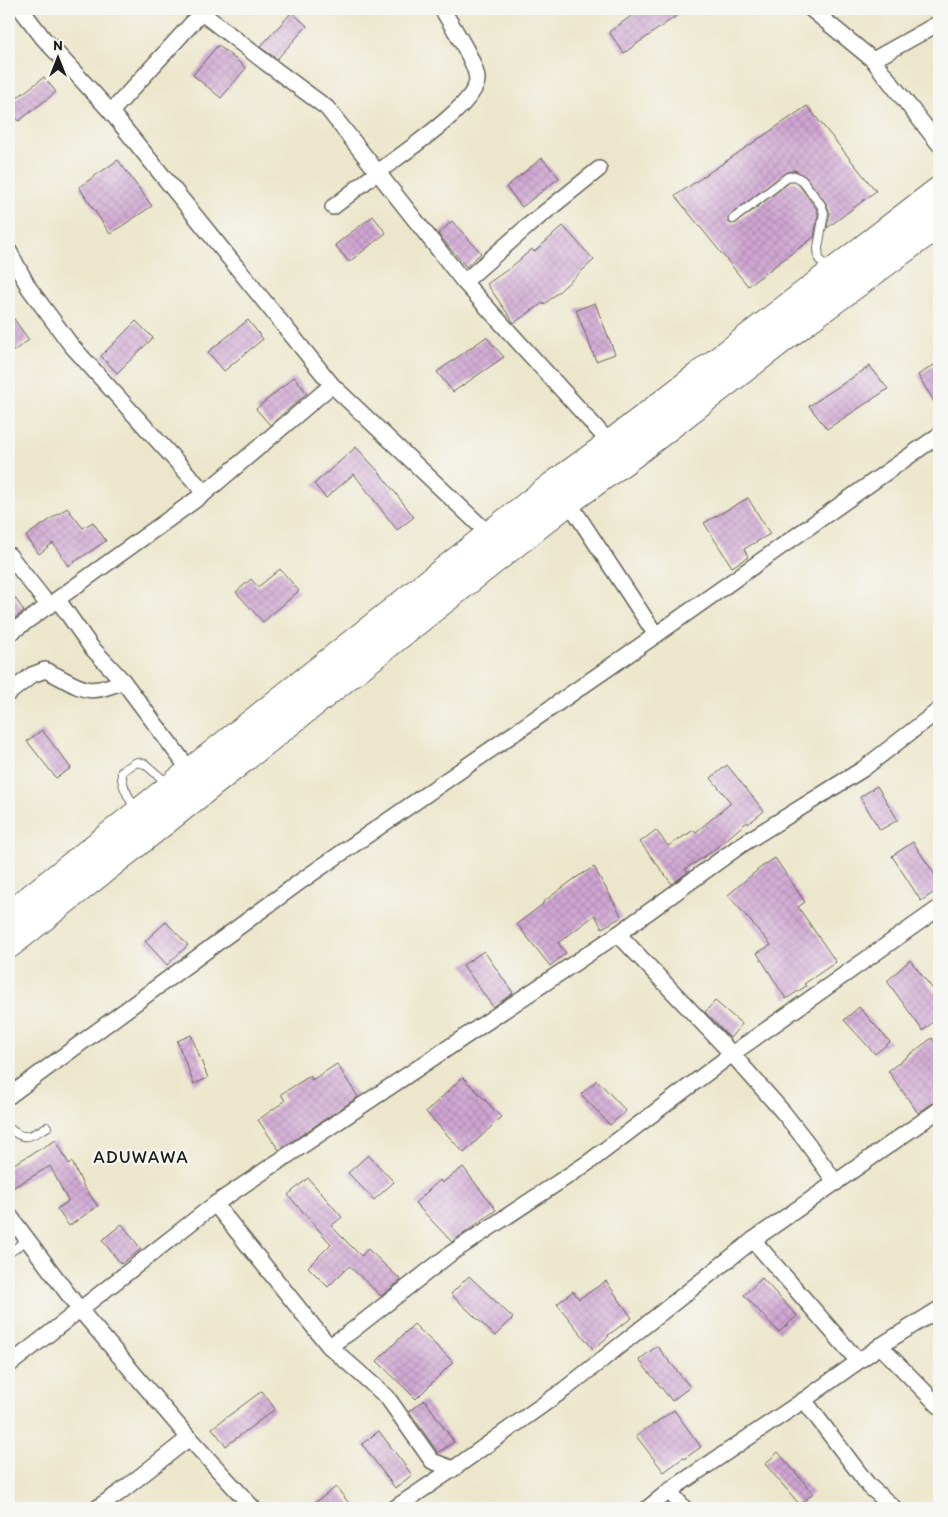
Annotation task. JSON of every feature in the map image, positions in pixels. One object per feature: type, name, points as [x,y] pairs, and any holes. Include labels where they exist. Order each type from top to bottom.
[{"type":"highway","points":[[9,916],[490,535],[939,191]]},
{"type":"highway","points":[[9,944],[568,501],[626,460],[805,321],[939,223]]},
{"type":"street","points":[[21,9],[43,38],[111,112],[332,385],[490,535]]},
{"type":"street","points":[[334,207],[425,137],[466,102],[473,91],[477,81],[471,60],[442,9]]},
{"type":"street","points":[[811,9],[826,13],[874,60],[939,144]]},
{"type":"street","points":[[111,112],[204,11],[265,62],[327,108],[464,282],[611,444]]},
{"type":"street","points":[[874,60],[939,23]]},
{"type":"street","points":[[464,282],[529,225],[599,170]]},
{"type":"street","points":[[9,251],[29,288],[71,345],[205,493]]},
{"type":"street","points":[[9,634],[205,493],[332,385]]},
{"type":"street","points":[[9,1096],[302,881],[656,635],[939,435]]},
{"type":"street","points":[[568,501],[656,635]]},
{"type":"street","points":[[9,555],[123,681],[182,780]]},
{"type":"street","points":[[9,693],[32,675],[45,670],[78,688],[93,690],[106,688],[123,681]]},
{"type":"street","points":[[9,1365],[216,1204],[618,934],[741,845],[863,769],[939,710]]},
{"type":"street","points":[[329,1346],[349,1333],[450,1254],[588,1162],[732,1054],[939,908]]},
{"type":"street","points":[[618,934],[732,1054],[805,1140],[836,1183]]},
{"type":"street","points":[[395,1508],[565,1389],[753,1240],[939,1110]]},
{"type":"street","points":[[216,1204],[329,1346],[387,1397],[432,1461],[453,1469]]},
{"type":"street","points":[[9,1215],[80,1310],[189,1438],[253,1508]]},
{"type":"street","points":[[753,1240],[858,1361]]},
{"type":"street","points":[[648,1508],[669,1490],[804,1400],[880,1346],[939,1309]]},
{"type":"street","points":[[880,1346],[939,1406]]},
{"type":"street","points":[[804,1400],[870,1486],[894,1508]]},
{"type":"street","points":[[97,1508],[189,1438]]},
{"type":"street","points":[[669,1490],[684,1508]]},
{"type":"lane","points":[[733,219],[788,177],[795,176],[802,180],[821,205],[824,213],[818,248],[819,259],[831,274]]},
{"type":"lane","points":[[138,814],[124,789],[121,778],[122,771],[137,762],[182,780]]},
{"type":"lane","points":[[9,1128],[18,1136],[24,1138],[47,1127]]},
{"type":"lane","points":[[9,1253],[27,1240]]},
{"type":"building","points":[[641,9],[686,9],[624,53],[609,32]]},
{"type":"building","points":[[292,12],[307,26],[277,59],[260,47]]},
{"type":"building","points":[[218,45],[246,68],[221,98],[193,75]]},
{"type":"building","points":[[44,77],[56,92],[19,121],[9,108],[9,104]]},
{"type":"building","points":[[807,106],[876,191],[827,228],[830,213],[826,203],[806,177],[795,170],[785,173],[730,215],[728,222],[731,224],[736,223],[790,182],[794,182],[798,184],[816,208],[818,214],[814,237],[748,286],[675,196]]},
{"type":"building","points":[[542,158],[559,178],[522,207],[506,187]]},
{"type":"building","points":[[118,160],[152,206],[110,234],[79,187]]},
{"type":"building","points":[[373,216],[386,233],[349,262],[335,245]]},
{"type":"building","points":[[452,221],[481,253],[466,267],[438,234]]},
{"type":"building","points":[[563,226],[594,260],[544,305],[543,303],[514,323],[487,284],[532,249],[534,252]]},
{"type":"building","points":[[595,303],[615,354],[596,361],[576,310]]},
{"type":"building","points":[[9,312],[29,340],[9,354]]},
{"type":"building","points":[[248,320],[263,339],[224,371],[208,352]]},
{"type":"building","points":[[136,321],[153,338],[117,373],[101,356]]},
{"type":"building","points":[[486,337],[504,357],[453,392],[437,372]]},
{"type":"building","points":[[939,362],[939,410],[918,375]]},
{"type":"building","points":[[870,366],[888,389],[827,429],[809,406]]},
{"type":"building","points":[[294,377],[307,393],[270,425],[256,409]]},
{"type":"building","points":[[356,447],[379,472],[414,517],[397,530],[354,474],[326,498],[314,484]]},
{"type":"building","points":[[748,498],[770,534],[744,549],[748,557],[732,567],[704,523]]},
{"type":"building","points":[[67,508],[83,528],[93,522],[106,541],[68,566],[53,543],[39,554],[26,536]]},
{"type":"building","points":[[280,569],[299,591],[263,622],[236,592],[251,579],[258,587]]},
{"type":"building","points":[[9,589],[24,611],[9,623]]},
{"type":"building","points":[[42,730],[71,768],[56,778],[27,741]]},
{"type":"building","points":[[727,765],[764,811],[748,824],[747,822],[710,853],[685,869],[688,872],[672,884],[640,842],[656,830],[668,846],[694,830],[696,832],[731,803],[711,778]]},
{"type":"building","points":[[877,786],[898,820],[880,830],[860,797]]},
{"type":"building","points":[[913,842],[939,881],[939,889],[921,901],[892,856]]},
{"type":"building","points":[[775,858],[805,902],[798,907],[836,962],[786,999],[757,953],[771,945],[728,895]]},
{"type":"building","points":[[594,867],[622,917],[602,928],[595,915],[558,943],[566,953],[550,966],[517,924],[543,904],[543,902]]},
{"type":"building","points":[[166,922],[188,945],[167,965],[145,941]]},
{"type":"building","points":[[484,951],[513,993],[493,1007],[463,965]]},
{"type":"building","points":[[910,960],[939,997],[939,1016],[923,1031],[887,981]]},
{"type":"building","points":[[715,1001],[742,1024],[730,1038],[705,1012]]},
{"type":"building","points":[[859,1007],[890,1042],[875,1054],[844,1020]]},
{"type":"building","points":[[191,1035],[208,1078],[194,1084],[177,1041]]},
{"type":"building","points":[[932,1038],[939,1047],[939,1101],[934,1102],[918,1113],[888,1071]]},
{"type":"building","points":[[337,1064],[358,1097],[279,1150],[258,1120],[285,1101],[281,1094],[310,1076],[312,1080]]},
{"type":"building","points":[[463,1077],[501,1117],[464,1153],[426,1112]]},
{"type":"building","points":[[597,1080],[626,1111],[610,1125],[581,1094]]},
{"type":"building","points":[[56,1140],[69,1164],[72,1162],[84,1187],[98,1206],[69,1226],[57,1209],[68,1201],[50,1166],[9,1190],[9,1167]]},
{"type":"building","points":[[368,1155],[394,1182],[374,1200],[348,1173]]},
{"type":"building","points":[[463,1167],[496,1210],[452,1242],[415,1203],[440,1180],[442,1183]]},
{"type":"building","points":[[308,1178],[342,1217],[331,1226],[361,1256],[368,1249],[401,1280],[381,1296],[349,1266],[328,1287],[308,1267],[331,1244],[288,1195]]},
{"type":"building","points":[[122,1224],[141,1249],[121,1264],[102,1240]]},
{"type":"building","points":[[469,1276],[513,1318],[495,1336],[451,1294]]},
{"type":"building","points":[[762,1278],[797,1316],[779,1332],[744,1295]]},
{"type":"building","points":[[606,1281],[632,1318],[608,1335],[593,1349],[557,1304],[573,1291],[579,1299]]},
{"type":"building","points":[[414,1324],[453,1362],[416,1399],[377,1361]]},
{"type":"building","points":[[657,1346],[690,1387],[672,1401],[639,1360]]},
{"type":"building","points":[[262,1391],[275,1409],[226,1446],[212,1428]]},
{"type":"building","points":[[425,1400],[454,1442],[438,1453],[409,1411]]},
{"type":"building","points":[[674,1410],[701,1447],[664,1472],[636,1436]]},
{"type":"building","points":[[379,1431],[412,1475],[395,1488],[362,1444]]},
{"type":"building","points":[[778,1452],[813,1493],[800,1505],[765,1464]]},
{"type":"building","points":[[336,1487],[353,1508],[308,1508]]},
{"type":"district","name":"ADUWAWA","points":[[141,1157]]}]
